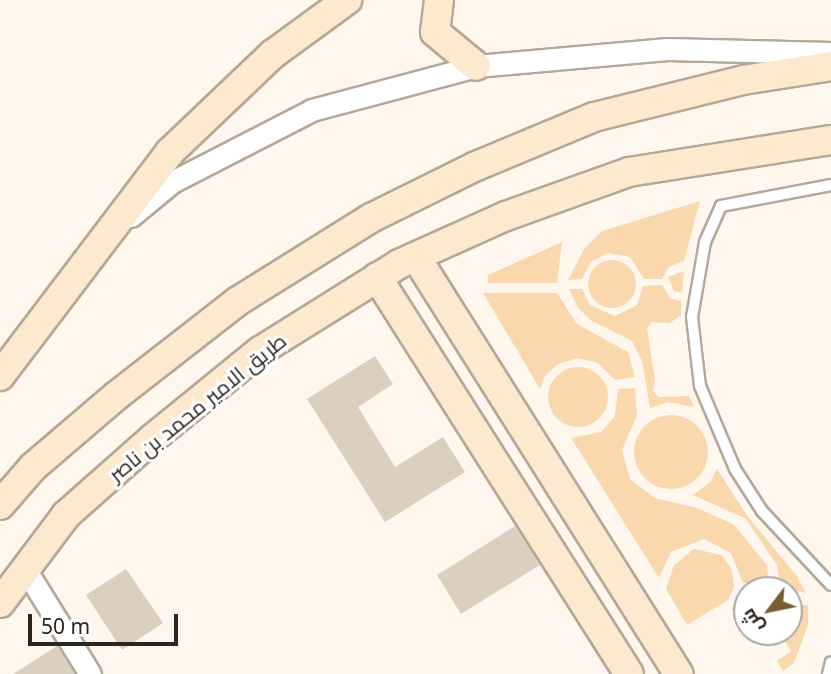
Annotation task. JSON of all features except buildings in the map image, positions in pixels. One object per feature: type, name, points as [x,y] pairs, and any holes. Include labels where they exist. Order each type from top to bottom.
[{"type":"main road","points":[[0,376],[170,152],[272,54],[347,0]]},
{"type":"main road","points":[[439,0],[435,32],[476,66]]},
{"type":"main road","points":[[0,505],[54,449],[218,317],[371,218],[474,167],[594,117],[743,80],[831,66]]},
{"type":"main road","name":"طريق الامير محمد بن ناصر","points":[[0,603],[66,515],[153,438],[260,351],[377,278],[506,216],[629,172],[831,140]]},
{"type":"main road","points":[[416,257],[679,674]]},
{"type":"main road","points":[[377,278],[629,674]]},
{"type":"street","points":[[111,233],[172,182],[312,110],[476,66],[667,49],[831,52]]},
{"type":"street","points":[[25,569],[90,674]]},
{"type":"lane","points":[[831,186],[721,206],[705,242],[692,317],[700,386],[735,470],[762,511],[831,585]]},
{"type":"lane","points":[[830,674],[831,662]]},
{"type":"shaded area","points":[[700,201],[684,261],[669,267],[662,279],[644,279],[630,257],[608,253],[591,262],[582,279],[568,280],[584,249],[602,231]]},
{"type":"shaded area","points":[[562,242],[557,283],[488,283],[488,275]]},
{"type":"shaded area","points":[[612,260],[629,267],[636,284],[629,301],[612,308],[595,301],[588,284],[595,267]]},
{"type":"shaded area","points":[[684,271],[682,293],[674,291],[668,277]]},
{"type":"shaded area","points":[[662,285],[670,298],[681,301],[681,315],[670,323],[652,322],[647,329],[655,380],[653,391],[659,397],[689,396],[694,407],[668,402],[650,408],[642,361],[632,341],[592,321],[578,308],[569,289],[582,289],[590,305],[615,316],[637,305],[643,286]]},
{"type":"shaded area","points":[[483,293],[557,293],[577,324],[628,352],[635,377],[615,380],[598,363],[578,358],[558,364],[545,376],[540,389]]},
{"type":"shaded area","points":[[578,367],[595,372],[603,380],[608,397],[603,414],[595,422],[578,427],[561,422],[553,414],[548,397],[553,380],[561,372]]},
{"type":"shaded area","points":[[635,388],[637,416],[622,450],[630,479],[655,498],[697,508],[733,524],[767,565],[768,576],[740,576],[731,553],[704,539],[671,552],[659,578],[571,438],[601,432],[615,416],[618,389]]},
{"type":"shaded area","points":[[671,415],[692,421],[702,431],[708,452],[702,473],[692,483],[671,489],[650,483],[640,473],[634,452],[640,431],[650,421]]},
{"type":"shaded area","points":[[717,469],[748,517],[797,576],[778,576],[777,565],[746,519],[693,495],[710,482]]},
{"type":"shaded area","points":[[694,549],[722,555],[732,570],[733,589],[728,600],[687,625],[666,589],[674,565]]},
{"type":"shaded area","points":[[803,605],[808,605],[808,625],[803,639]]},
{"type":"shaded area","points":[[788,646],[800,646],[794,663],[783,671],[777,661],[791,651]]}]
